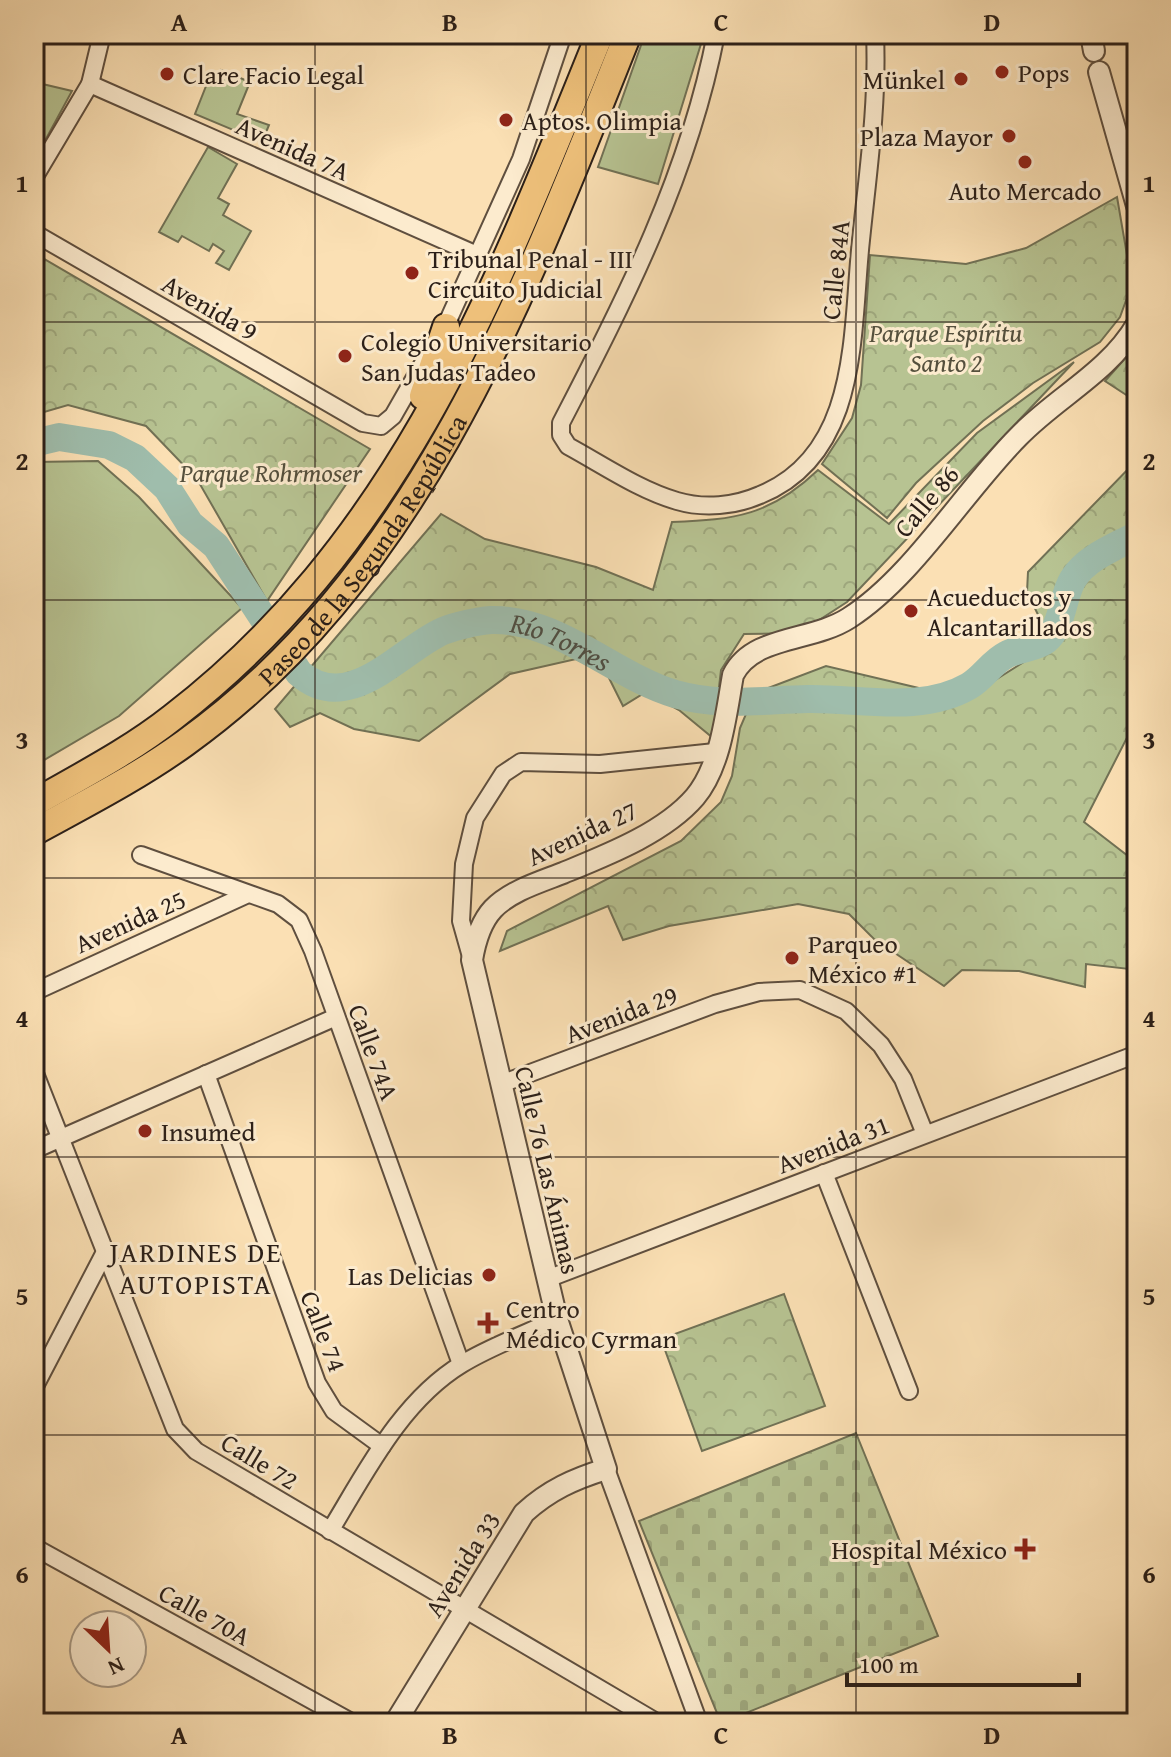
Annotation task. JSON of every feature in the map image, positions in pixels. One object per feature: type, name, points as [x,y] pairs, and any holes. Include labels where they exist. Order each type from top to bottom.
[{"type":"highway","name":"Paseo de la Segunda República","points":[[34,803],[122,753],[218,680],[282,616],[348,542],[431,412],[477,326],[515,243],[600,34]]},
{"type":"highway","name":"Paseo de la Segunda República","points":[[34,832],[135,775],[185,742],[235,703],[347,588],[378,546],[454,426],[541,251],[628,34]]},
{"type":"highway","points":[[386,483],[438,359],[446,327]]},
{"type":"street","points":[[34,178],[90,84],[102,34]]},
{"type":"street","points":[[446,327],[526,146],[563,34]]},
{"type":"street","name":"Calle 84A","points":[[716,34],[708,75],[675,185],[643,258],[561,423],[561,435],[568,446],[645,488],[678,502],[715,506],[746,501],[779,488],[809,463],[833,428],[844,393],[873,142],[875,34]]},
{"type":"street","points":[[1099,72],[1137,206]]},
{"type":"street","name":"Avenida 7A","points":[[90,84],[477,255]]},
{"type":"street","name":"Avenida 9","points":[[34,233],[363,423],[381,426],[393,416],[446,327]]},
{"type":"street","name":"Calle 86","points":[[733,675],[750,652],[825,630],[848,618],[881,592],[993,462],[1022,433],[1113,359],[1137,324]]},
{"type":"street","name":"Avenida 27","points":[[472,960],[481,927],[493,909],[527,887],[587,863],[677,814],[695,797],[710,775],[733,675]]},
{"type":"street","name":"Calle 76 Las Ánimas","points":[[699,1723],[606,1469],[557,1319],[461,921],[464,864],[475,818],[492,787],[513,766],[537,761],[600,764],[647,761],[715,752]]},
{"type":"street","name":"Calle 74A","points":[[141,855],[278,904],[299,920],[461,1364]]},
{"type":"street","name":"Avenida 25","points":[[34,992],[246,895]]},
{"type":"street","name":"Avenida 29","points":[[501,1084],[715,1004],[759,992],[800,990],[846,1011],[881,1045],[903,1079],[925,1134]]},
{"type":"street","points":[[34,1150],[336,1017]]},
{"type":"street","name":"Avenida 31","points":[[547,1279],[1137,1054]]},
{"type":"street","name":"Calle 72","points":[[34,1071],[175,1429],[196,1451],[658,1723]]},
{"type":"street","name":"Calle 74","points":[[206,1074],[317,1383],[334,1411],[382,1446]]},
{"type":"street","points":[[824,1173],[909,1391]]},
{"type":"street","points":[[34,1388],[105,1252]]},
{"type":"street","points":[[330,1531],[382,1446],[424,1397],[461,1364],[557,1319]]},
{"type":"street","name":"Avenida 33","points":[[395,1723],[524,1513],[542,1497],[569,1481],[606,1469]]},
{"type":"street","name":"Calle 70A","points":[[34,1547],[353,1723]]},
{"type":"green space","points":[[645,34],[704,34],[658,184],[598,167]]},
{"type":"green space","points":[[221,70],[250,82],[237,114],[269,125],[262,142],[195,114],[212,71],[219,74]]},
{"type":"green space","points":[[34,82],[72,91],[34,161]]},
{"type":"green space","points":[[208,147],[237,164],[218,198],[229,204],[223,215],[251,231],[229,270],[216,263],[224,251],[213,244],[209,251],[182,236],[178,242],[159,232]]},
{"type":"green space","name":"Parque Espíritu Santo 2","points":[[1117,197],[1132,284],[1120,317],[1100,342],[1033,383],[983,421],[916,483],[887,518],[822,464],[852,418],[861,385],[870,255],[966,264],[1026,248]]},
{"type":"green space","name":"Parque Rohrmoser","points":[[34,253],[370,449],[267,601],[197,479],[146,426],[68,405],[34,415]]},
{"type":"green space","points":[[1137,345],[1137,402],[1105,381]]},
{"type":"green space","points":[[1074,362],[847,602],[799,633],[744,634],[721,670],[713,738],[679,710],[646,692],[623,706],[607,674],[576,659],[510,674],[419,741],[354,729],[320,713],[290,727],[275,709],[441,514],[485,539],[596,567],[653,590],[672,522],[733,517],[768,506],[818,470],[889,524],[977,433]]},
{"type":"green space","points":[[1137,460],[1137,718],[1084,822],[1137,863],[1137,900],[1129,969],[1086,964],[1085,987],[1019,971],[962,970],[944,986],[874,939],[849,914],[798,904],[669,926],[623,940],[608,906],[500,951],[507,931],[681,841],[721,802],[732,776],[740,728],[755,693],[826,666],[923,689],[973,694],[1030,658],[1044,627],[1027,592],[1028,572]]},
{"type":"green space","points":[[98,461],[139,497],[242,608],[119,716],[34,766],[34,462]]},
{"type":"green space","points":[[784,1294],[825,1406],[702,1451],[661,1339]]},
{"type":"green space","points":[[856,1433],[938,1636],[721,1723],[639,1521]]},
{"type":"waterway","name":"Río Torres","points":[[34,443],[59,437],[109,445],[135,458],[167,488],[190,524],[216,546],[299,673],[318,685],[337,688],[374,676],[443,631],[491,620],[539,628],[652,686],[692,698],[741,702],[808,699],[890,703],[931,700],[969,686],[1006,655],[1046,640],[1056,627],[1069,586],[1079,571],[1102,553],[1137,535]]},
{"type":"place","name":"Pops","points":[[1002,72]]},
{"type":"place","name":"Clare Facio Legal","points":[[167,74]]},
{"type":"place","name":"Münkel","points":[[961,79]]},
{"type":"place","name":"Aptos. Olimpia","points":[[506,120]]},
{"type":"place","name":"Plaza Mayor","points":[[1009,136]]},
{"type":"place","name":"Auto Mercado","points":[[1025,162]]},
{"type":"place","name":"Tribunal Penal - III Circuito Judicial","points":[[412,273]]},
{"type":"place","name":"Colegio Universitario San Judas Tadeo","points":[[345,356]]},
{"type":"place","name":"Acueductos y Alcantarillados","points":[[911,611]]},
{"type":"place","name":"Parqueo México #1","points":[[792,958]]},
{"type":"place","name":"Insumed","points":[[145,1131]]},
{"type":"place","name":"Las Delicias","points":[[489,1275]]},
{"type":"place","name":"Centro Médico Cyrman","points":[[488,1323]]},
{"type":"place","name":"Hospital México","points":[[1025,1549]]},
{"type":"district","name":"JARDINES DE AUTOPISTA","points":[[196,1267]]}]
